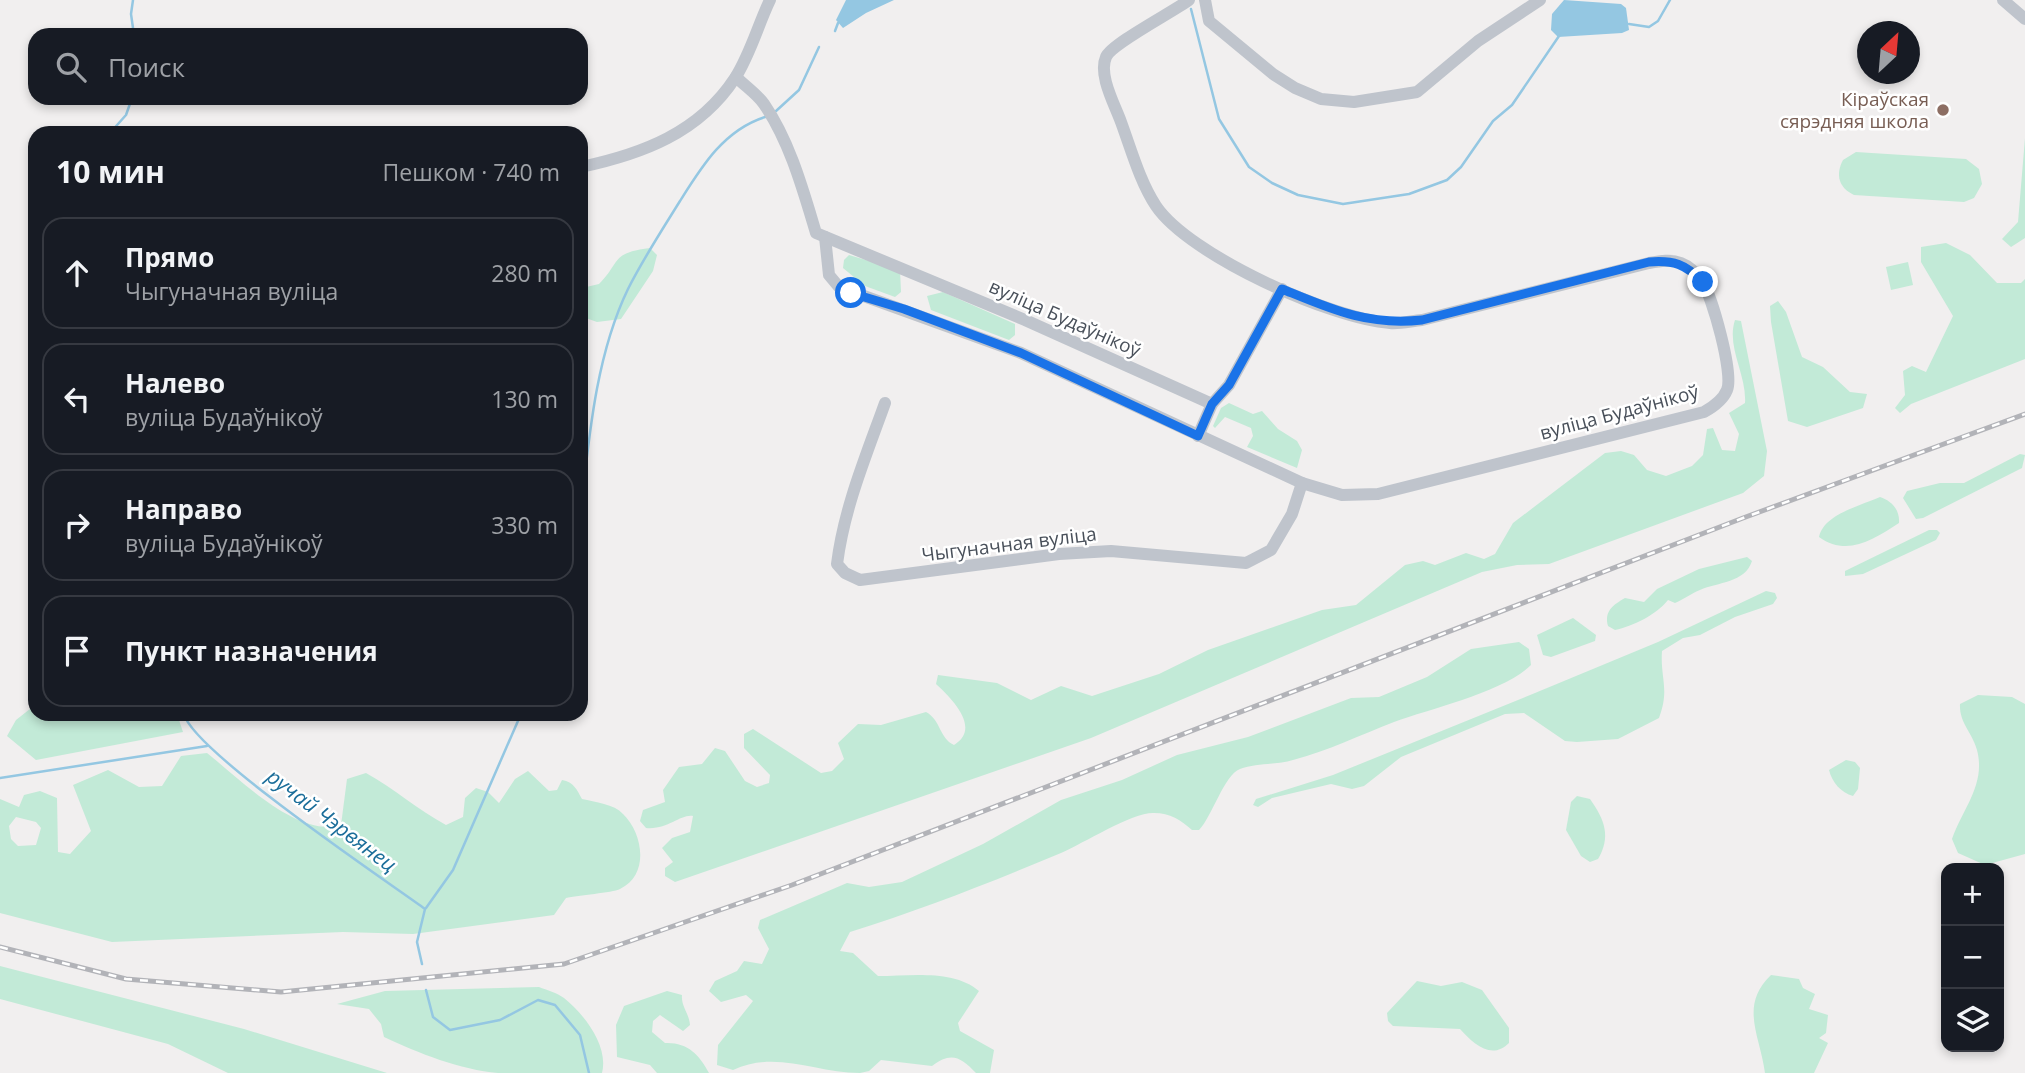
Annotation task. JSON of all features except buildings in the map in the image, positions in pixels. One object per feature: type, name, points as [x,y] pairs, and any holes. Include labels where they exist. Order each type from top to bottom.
[{"type":"street","points":[[588,165],[622,158],[686,129],[711,108],[736,77],[770,0]]},
{"type":"street","name":"вуліца Будаўнікоў","points":[[1189,0],[1168,16],[1110,49],[1103,64],[1137,165],[1162,213],[1176,229],[1199,247],[1282,289],[1345,314],[1391,324],[1422,320],[1607,272],[1670,260],[1682,264],[1703,282],[1725,350],[1729,374],[1728,389],[1704,412],[1378,494],[1342,495],[1302,483]]},
{"type":"street","points":[[1205,0],[1209,21],[1284,81],[1321,99],[1354,102],[1417,92],[1478,41],[1540,0]]},
{"type":"street","points":[[2003,0],[2025,19]]},
{"type":"street","points":[[736,77],[763,102],[775,124],[821,235],[829,275],[839,287],[1021,353],[1302,483]]},
{"type":"street","name":"вуліца Будаўнікоў","points":[[821,235],[1025,320],[1212,404]]},
{"type":"street","points":[[1198,436],[1212,404],[1229,385],[1282,289]]},
{"type":"street","name":"Чыгуначная вуліца","points":[[884,403],[844,520],[839,547],[837,564],[845,573],[860,580],[1059,554],[1111,551],[1246,563],[1261,558],[1276,543],[1292,514],[1302,483]]},
{"type":"green space","points":[[2025,138],[2025,238],[2011,247],[2002,239],[2018,222]]},
{"type":"green space","points":[[1856,152],[1966,159],[1979,169],[1982,184],[1974,198],[1964,202],[1854,195],[1842,185],[1839,171],[1843,160]]},
{"type":"green space","points":[[1946,243],[1970,255],[1997,283],[2021,283],[2025,279],[2025,359],[1911,404],[1900,413],[1895,408],[1905,395],[1903,371],[1912,366],[1926,372],[1953,316],[1921,262],[1921,247]]},
{"type":"green space","points":[[650,248],[657,255],[653,271],[621,319],[597,322],[588,319],[588,287],[599,284],[622,256]]},
{"type":"green space","points":[[849,255],[900,270],[901,292],[895,297],[865,286],[843,268],[844,260]]},
{"type":"green space","points":[[1908,262],[1913,285],[1891,290],[1886,267]]},
{"type":"green space","points":[[943,292],[1015,324],[1015,335],[1009,340],[931,310],[927,296]]},
{"type":"green space","points":[[1778,301],[1786,312],[1802,357],[1823,367],[1850,392],[1867,394],[1863,408],[1807,427],[1788,421],[1771,322],[1770,306]]},
{"type":"green space","points":[[1735,320],[1741,321],[1767,451],[1764,476],[1743,493],[1549,564],[1517,565],[1482,572],[1091,738],[675,882],[665,876],[665,868],[673,862],[662,848],[672,838],[690,832],[693,816],[683,817],[661,827],[646,828],[640,821],[643,810],[665,802],[663,790],[679,767],[702,764],[715,748],[725,751],[745,781],[757,787],[769,783],[770,775],[744,748],[744,734],[753,729],[821,773],[832,771],[844,759],[838,743],[858,724],[881,725],[926,712],[935,720],[945,738],[954,745],[962,738],[965,722],[956,705],[936,684],[938,675],[997,683],[1031,700],[1061,686],[1092,696],[1159,674],[1208,650],[1322,610],[1356,605],[1405,565],[1423,561],[1435,565],[1466,553],[1484,559],[1495,554],[1513,523],[1605,453],[1621,451],[1634,455],[1647,470],[1666,476],[1692,466],[1703,455],[1707,429],[1713,428],[1722,450],[1735,451],[1739,434],[1729,413],[1745,403],[1745,393],[1733,340]]},
{"type":"green space","points":[[1229,403],[1253,414],[1262,411],[1278,429],[1297,441],[1302,450],[1297,468],[1247,447],[1253,436],[1251,428],[1225,417],[1215,428],[1213,426],[1221,408]]},
{"type":"green space","points":[[2020,454],[2025,455],[2022,468],[1923,518],[1916,519],[1903,498],[1907,491],[1940,483],[1964,483]]},
{"type":"green space","points":[[1880,497],[1894,507],[1899,523],[1870,540],[1850,546],[1829,543],[1819,537],[1822,529],[1835,517]]},
{"type":"green space","points":[[1929,530],[1937,530],[1940,533],[1936,540],[1863,574],[1845,576],[1845,571]]},
{"type":"green space","points":[[1747,557],[1752,561],[1737,578],[1700,590],[1675,603],[1668,600],[1651,615],[1629,626],[1615,630],[1608,626],[1607,616],[1610,609],[1625,598],[1644,602],[1657,589],[1699,569]]},
{"type":"green space","points":[[1766,591],[1775,593],[1777,598],[1773,604],[1735,617],[1700,635],[1683,638],[1662,651],[1664,699],[1659,718],[1618,739],[1565,741],[1524,713],[1505,714],[1401,757],[1364,786],[1352,789],[1331,784],[1272,798],[1258,807],[1253,805],[1256,799],[1333,775],[1658,642]]},
{"type":"green space","points":[[1573,618],[1596,635],[1595,641],[1551,657],[1543,655],[1537,635]]},
{"type":"green space","points":[[1519,642],[1529,649],[1531,665],[1504,683],[1306,756],[1240,769],[1229,779],[1199,830],[1192,830],[1165,814],[1134,817],[1061,853],[930,905],[850,932],[840,951],[853,953],[878,976],[944,977],[957,979],[979,991],[958,1023],[960,1031],[994,1050],[990,1073],[976,1073],[965,1063],[950,1057],[932,1066],[881,1060],[869,1071],[860,1073],[780,1062],[749,1064],[733,1070],[717,1065],[718,1045],[753,1001],[746,995],[721,1002],[709,991],[715,981],[737,971],[744,961],[762,964],[769,949],[758,928],[760,920],[847,883],[869,887],[902,882],[983,844],[1061,800],[1122,780],[1177,755],[1248,737],[1351,698],[1379,697],[1427,677],[1471,649]]},
{"type":"green space","points":[[1978,695],[2012,697],[2025,704],[2025,854],[1992,863],[1980,863],[1958,853],[1952,839],[1976,785],[1979,762],[1975,744],[1960,711],[1960,704]]},
{"type":"green space","points":[[28,711],[28,721],[179,721],[183,732],[36,760],[7,736],[16,720]]},
{"type":"green space","points":[[207,753],[270,804],[306,823],[324,827],[341,825],[347,779],[366,773],[446,825],[463,817],[465,798],[476,788],[488,792],[499,803],[515,779],[528,771],[549,791],[557,790],[562,780],[566,781],[575,787],[582,799],[619,811],[630,822],[639,842],[639,864],[630,883],[620,889],[566,898],[554,915],[413,934],[343,932],[112,942],[0,913],[0,799],[19,807],[24,795],[40,791],[57,798],[58,852],[70,854],[91,831],[73,785],[108,770],[139,787],[162,786],[181,756]],"holes":[[[16,817],[36,822],[41,828],[36,845],[18,846],[11,839],[9,826]]]},
{"type":"green space","points":[[1846,760],[1855,762],[1860,768],[1858,789],[1853,796],[1838,786],[1829,770]]},
{"type":"green space","points":[[1577,796],[1590,799],[1603,821],[1605,836],[1602,851],[1598,859],[1590,862],[1581,856],[1566,830],[1571,802]]},
{"type":"green space","points":[[0,966],[244,1029],[387,1073],[228,1073],[168,1044],[0,999]]},
{"type":"green space","points":[[1771,975],[1799,979],[1803,988],[1815,994],[1809,1009],[1828,1015],[1826,1033],[1819,1038],[1828,1043],[1814,1073],[1765,1073],[1754,1010],[1761,987]]},
{"type":"green space","points":[[1417,981],[1441,986],[1462,982],[1482,990],[1509,1028],[1509,1043],[1502,1048],[1489,1050],[1476,1044],[1460,1029],[1393,1026],[1388,1021],[1387,1013]]},
{"type":"green space","points":[[539,987],[564,998],[587,1022],[602,1052],[602,1073],[498,1073],[455,1065],[384,1037],[381,1024],[369,1009],[337,1004],[385,991]]},
{"type":"green space","points":[[667,991],[682,995],[690,1025],[683,1031],[660,1015],[653,1021],[652,1032],[665,1043],[692,1050],[709,1073],[657,1073],[650,1065],[617,1057],[616,1025],[624,1006]]},
{"type":"water","points":[[846,0],[894,0],[843,28],[836,20]]},
{"type":"water","points":[[1564,0],[1621,4],[1626,8],[1629,30],[1622,33],[1558,37],[1551,30],[1552,14]]},
{"type":"waterway","name":"ручай Чэрвянец","points":[[133,0],[133,28]]},
{"type":"waterway","points":[[1629,24],[1649,27],[1658,21],[1670,0]]},
{"type":"waterway","points":[[1191,9],[1219,119],[1249,167],[1272,183],[1298,195],[1343,204],[1409,194],[1447,180],[1461,167],[1493,121],[1512,105],[1559,36]]},
{"type":"waterway","points":[[835,31],[838,23]]},
{"type":"waterway","points":[[776,111],[799,90],[819,47]]},
{"type":"waterway","name":"ручай Чэрвянец","points":[[116,126],[126,115],[130,105]]},
{"type":"waterway","points":[[588,450],[601,369],[617,314],[628,289],[706,162],[726,140],[750,123],[765,117]]},
{"type":"waterway","name":"ручай Чэрвянец","points":[[188,721],[195,732],[220,756],[254,784],[425,909],[417,942],[422,964]]},
{"type":"waterway","points":[[426,908],[453,870],[518,721]]},
{"type":"waterway","points":[[0,778],[207,746]]},
{"type":"waterway","name":"ручай Чэрвянец","points":[[426,990],[433,1017],[450,1030],[500,1020],[538,1000],[555,1005],[580,1035],[589,1073]]},
{"type":"railway","points":[[0,947],[126,979],[281,992],[564,964],[792,885],[1743,518],[2025,414]]},
{"type":"place","name":"Кіраўская сярэдняя школа","points":[[1943,110]]},
{"type":"route","points":[[851,293],[904,309],[1021,353],[1198,436],[1212,404],[1229,385],[1282,289],[1345,314],[1391,324],[1422,320],[1649,262],[1670,260],[1682,264],[1703,282]]}]
